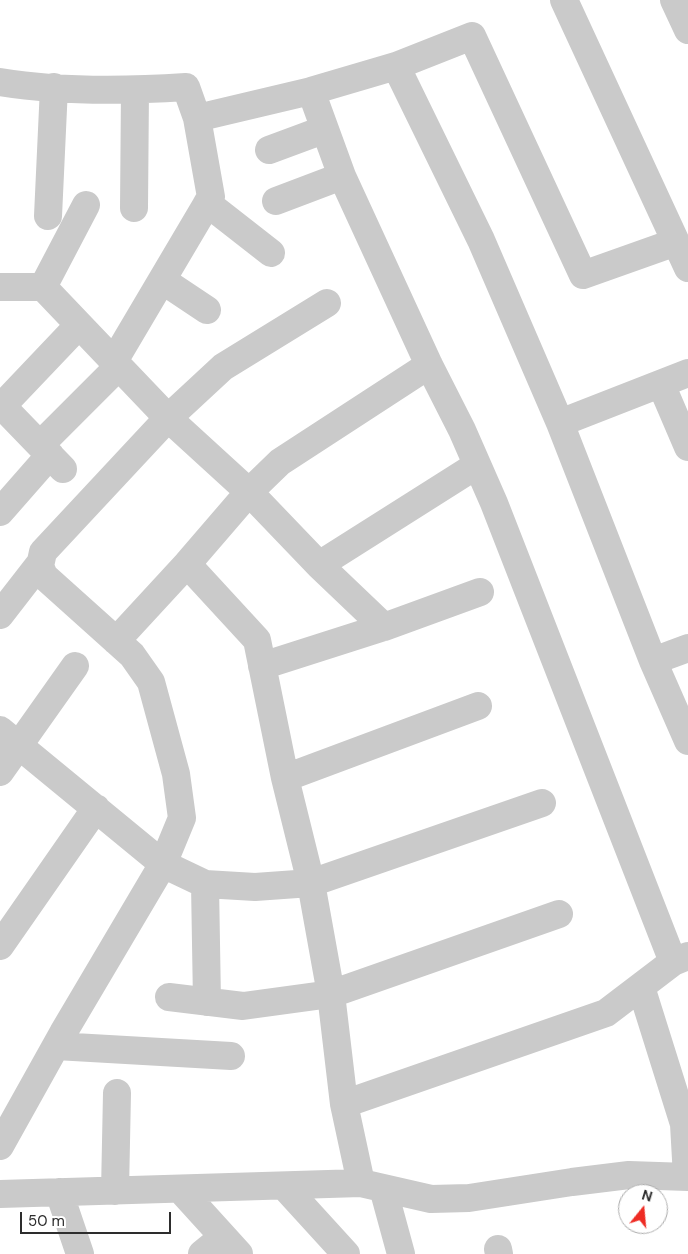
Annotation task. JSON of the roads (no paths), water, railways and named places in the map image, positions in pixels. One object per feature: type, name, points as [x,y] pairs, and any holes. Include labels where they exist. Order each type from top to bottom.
[{"type":"street","points":[[564,0],[688,268]]},
{"type":"street","points":[[674,0],[688,30]]},
{"type":"street","points":[[197,118],[311,91],[396,66],[472,36],[583,275],[676,242]]},
{"type":"street","points":[[396,66],[481,240],[560,423],[653,661],[688,741]]},
{"type":"street","points":[[0,82],[54,87],[135,90],[186,87],[197,118],[211,197],[162,280],[116,364],[51,456],[0,512]]},
{"type":"street","points":[[48,216],[54,87]]},
{"type":"street","points":[[134,208],[135,90]]},
{"type":"street","points":[[311,91],[342,176],[429,365],[478,465],[681,959],[606,1013],[344,1104]]},
{"type":"street","points":[[268,150],[324,130]]},
{"type":"street","points":[[276,201],[342,176]]},
{"type":"street","points":[[207,203],[271,253]]},
{"type":"street","points":[[42,287],[86,205]]},
{"type":"street","points":[[162,280],[207,310]]},
{"type":"street","points":[[0,286],[42,287],[168,418],[249,492],[319,565],[384,628]]},
{"type":"street","points":[[0,1146],[56,1046],[163,864],[182,818],[176,774],[151,682],[132,656],[44,576],[40,566],[43,552],[168,418],[223,367],[327,303]]},
{"type":"street","points":[[51,456],[1,406],[79,325]]},
{"type":"street","points":[[116,641],[187,564],[249,492],[280,462],[429,365]]},
{"type":"street","points":[[560,423],[688,373]]},
{"type":"street","points":[[661,384],[688,447]]},
{"type":"street","points":[[319,565],[478,465]]},
{"type":"street","points":[[0,615],[41,562]]},
{"type":"street","points":[[187,564],[257,640],[285,778],[311,883],[330,994],[344,1104],[372,1185],[401,1254]]},
{"type":"street","points":[[262,666],[384,628],[480,592]]},
{"type":"street","points":[[653,661],[688,648]]},
{"type":"street","points":[[0,772],[9,738],[75,666]]},
{"type":"street","points":[[285,778],[478,706]]},
{"type":"street","points":[[9,738],[163,864],[205,884],[255,887],[311,883],[542,802]]},
{"type":"street","points":[[0,946],[96,808]]},
{"type":"street","points":[[205,884],[207,1002]]},
{"type":"street","points":[[168,997],[243,1006],[330,994],[559,914]]},
{"type":"street","points":[[0,1194],[372,1185],[431,1199],[469,1198],[572,1182],[629,1176],[687,1177],[684,1124],[641,987]]},
{"type":"street","points":[[56,1046],[231,1056]]},
{"type":"street","points":[[115,1191],[117,1092]]},
{"type":"street","points":[[284,1186],[346,1254]]},
{"type":"street","points":[[180,1189],[231,1246],[202,1254]]},
{"type":"street","points":[[59,1192],[80,1254]]}]
